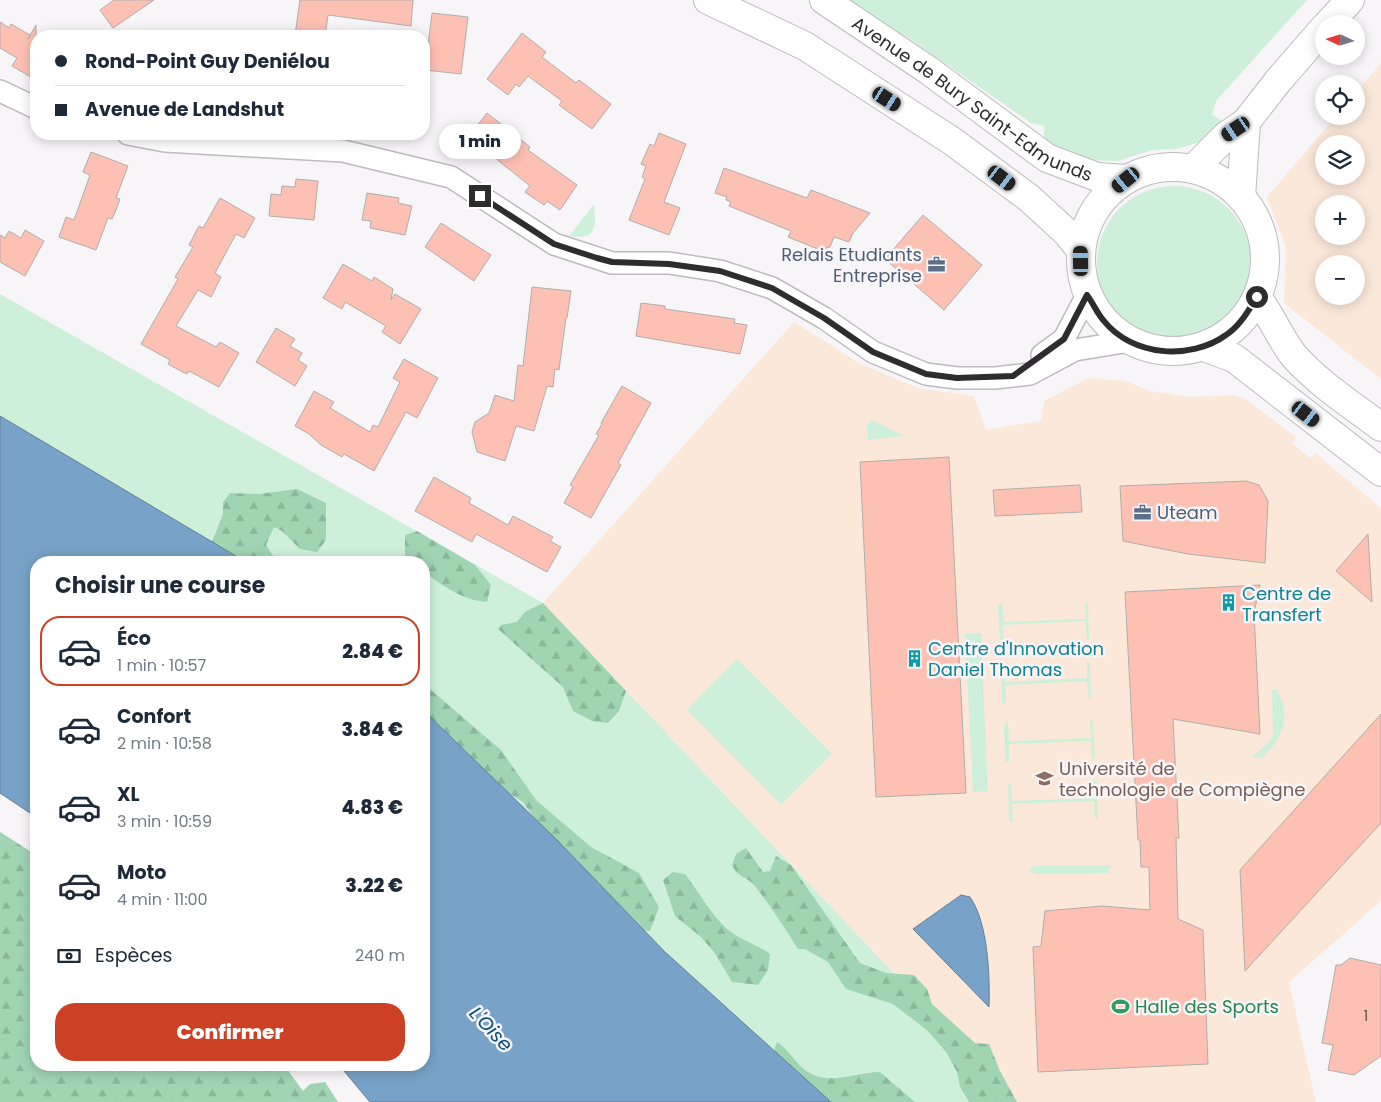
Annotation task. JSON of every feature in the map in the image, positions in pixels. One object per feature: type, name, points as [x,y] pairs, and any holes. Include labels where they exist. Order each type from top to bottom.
[{"type":"main road","points":[[708,0],[806,46],[952,141],[1029,198],[1066,232],[1081,250]]},
{"type":"main road","name":"Avenue de Bury Saint-Edmunds","points":[[824,0],[928,70],[1047,158],[1096,176],[1126,180]]},
{"type":"main road","points":[[1336,15],[1350,0]]},
{"type":"main road","points":[[1193,169],[1226,136],[1246,122],[1315,38]]},
{"type":"main road","points":[[1241,197],[1246,122]]},
{"type":"main road","points":[[1170,167],[1193,169],[1219,179],[1241,197],[1256,219],[1264,245],[1265,271],[1257,297],[1244,318],[1226,335],[1204,347],[1179,352],[1153,350],[1130,342],[1104,322],[1087,295],[1081,273],[1081,250],[1088,222],[1104,198],[1126,180],[1148,170],[1170,167]]},
{"type":"main road","points":[[1257,297],[1271,315],[1293,355],[1314,375],[1381,427]]},
{"type":"main road","points":[[1204,347],[1234,358],[1381,472]]},
{"type":"street","points":[[0,91],[30,105]]},
{"type":"street","points":[[164,140],[343,151],[451,177],[554,244],[612,262],[669,264],[720,271],[772,288],[824,318],[873,352],[926,374],[957,378],[1030,374],[1075,350],[1130,342]]},
{"type":"street","points":[[1013,376],[1064,339],[1087,295]]},
{"type":"shaded area","points":[[1381,63],[1381,379],[1284,303],[1286,247],[1267,197],[1315,141],[1315,185],[1365,185],[1365,135],[1320,135],[1328,125],[1365,125],[1365,82]]},
{"type":"shaded area","name":"Université de technologie de Compiègne","points":[[794,322],[859,363],[918,388],[974,396],[986,430],[1041,421],[1044,401],[1089,378],[1126,381],[1150,391],[1190,397],[1235,395],[1247,400],[1296,437],[1292,443],[1310,458],[1315,453],[1381,508],[1381,901],[1289,982],[1316,1102],[1016,1102],[543,603]]},
{"type":"green space","points":[[846,0],[1307,0],[1216,101],[1212,114],[1222,121],[1200,142],[1177,149],[1152,150],[1118,161],[1084,160],[1044,142],[1044,126],[1031,123],[913,41]]},
{"type":"green space","points":[[1174,186],[1203,192],[1217,199],[1228,209],[1238,220],[1245,234],[1251,263],[1245,292],[1238,306],[1228,317],[1217,327],[1203,334],[1174,340],[1145,334],[1131,327],[1120,317],[1110,306],[1103,292],[1097,263],[1103,234],[1110,220],[1120,209],[1131,199],[1145,192]]},
{"type":"green space","points":[[594,204],[595,225],[590,234],[578,237],[569,236]]},
{"type":"green space","points":[[0,294],[543,603],[1016,1102],[831,1102],[665,952],[555,838],[430,717],[430,556],[236,556],[0,416]]},
{"type":"green space","points":[[871,420],[905,436],[868,440],[867,425]]},
{"type":"green space","points":[[297,489],[326,503],[326,540],[317,552],[300,549],[282,531],[274,527],[266,545],[273,556],[211,556],[208,552],[223,514],[223,502],[230,493],[259,494]]},
{"type":"green space","points":[[417,531],[475,565],[491,585],[487,602],[478,601],[453,592],[430,576],[430,556],[406,556],[405,535]]},
{"type":"green space","points":[[1085,601],[1088,603],[1089,639],[1087,640],[1085,621],[1003,625],[1004,644],[1000,642],[998,606],[1002,602],[1004,622],[1086,619]]},
{"type":"green space","points":[[543,603],[626,691],[619,711],[608,723],[592,721],[573,711],[563,687],[498,629],[501,625],[517,622],[525,612]]},
{"type":"green space","points":[[981,633],[988,791],[973,792],[965,634]]},
{"type":"green space","points":[[737,659],[832,754],[781,805],[687,710]]},
{"type":"green space","points":[[1087,661],[1090,663],[1091,698],[1089,700],[1087,681],[1006,685],[1006,704],[1002,702],[1001,666],[1004,662],[1005,682],[1087,678]]},
{"type":"green space","points":[[430,689],[501,750],[536,800],[591,847],[639,873],[659,907],[650,931],[614,929],[523,802],[497,786],[430,720]]},
{"type":"green space","points":[[1272,689],[1277,689],[1284,709],[1283,726],[1280,735],[1270,750],[1262,758],[1254,758],[1253,756],[1271,740],[1273,734]]},
{"type":"green space","points":[[1090,720],[1093,722],[1095,758],[1092,759],[1091,741],[1009,744],[1009,763],[1005,761],[1004,725],[1008,721],[1009,741],[1091,738]]},
{"type":"green space","points":[[1094,779],[1097,782],[1098,818],[1095,819],[1094,801],[1012,804],[1013,823],[1009,821],[1008,785],[1011,782],[1012,801],[1094,798]]},
{"type":"green space","points":[[0,832],[30,851],[30,1071],[288,1071],[303,1091],[310,1084],[325,1082],[338,1102],[0,1102]]},
{"type":"green space","points":[[746,848],[763,872],[770,871],[776,856],[791,865],[860,963],[886,973],[914,975],[927,989],[932,1004],[975,1043],[989,1044],[1000,1071],[1017,1102],[969,1102],[960,1087],[957,1072],[946,1052],[928,1031],[893,1004],[846,989],[828,962],[805,949],[798,949],[754,885],[739,874],[732,865],[736,854]]},
{"type":"green space","points":[[1112,865],[1108,873],[1035,874],[1029,870],[1035,866]]},
{"type":"green space","points":[[673,872],[685,874],[709,909],[726,928],[770,954],[768,970],[758,985],[732,982],[714,952],[701,937],[675,916],[663,880]]},
{"type":"green space","points":[[777,1042],[804,1069],[816,1076],[834,1078],[880,1072],[915,1102],[789,1102],[768,1068]]},
{"type":"water","points":[[0,416],[236,556],[30,556],[30,813],[0,793]]},
{"type":"water","name":"L'Oise","points":[[430,717],[555,838],[665,952],[831,1102],[370,1102],[344,1071],[430,1071]]},
{"type":"water","points":[[961,895],[970,897],[981,921],[987,950],[989,1007],[913,929]]},
{"type":"building","points":[[114,0],[154,0],[113,28],[100,10]]},
{"type":"building","points":[[300,0],[413,0],[411,26],[328,15],[326,30],[296,30]]},
{"type":"building","points":[[432,13],[468,17],[461,74],[430,71]]},
{"type":"building","points":[[0,22],[9,28],[11,24],[30,35],[28,39],[30,36],[30,76],[12,66],[17,58],[0,48]]},
{"type":"building","points":[[522,33],[546,52],[542,57],[576,83],[579,80],[611,104],[592,129],[559,105],[562,101],[528,76],[519,87],[516,84],[508,95],[487,79]]},
{"type":"building","points":[[487,113],[530,147],[528,150],[577,185],[560,210],[547,201],[544,205],[525,192],[530,186],[479,145],[480,143],[470,135]]},
{"type":"building","points":[[659,133],[686,144],[664,202],[680,208],[669,235],[629,220],[645,179],[642,177],[646,166],[641,164],[650,144],[654,146]]},
{"type":"building","points":[[91,152],[128,166],[116,198],[120,199],[116,210],[112,219],[108,218],[96,250],[59,237],[66,217],[74,220],[90,175],[83,172]]},
{"type":"building","points":[[724,168],[807,198],[811,190],[870,213],[853,233],[849,242],[834,237],[830,247],[820,250],[788,237],[791,231],[729,206],[731,202],[726,200],[727,197],[715,193]]},
{"type":"building","points":[[296,179],[318,181],[314,220],[269,216],[271,194],[281,195],[282,186],[295,187]]},
{"type":"building","points":[[367,193],[399,198],[398,203],[412,206],[405,235],[370,228],[371,221],[362,220]]},
{"type":"building","points":[[220,198],[255,218],[244,238],[236,234],[215,273],[221,277],[211,297],[198,290],[176,326],[216,347],[220,342],[239,353],[219,387],[189,371],[187,374],[177,369],[168,364],[170,360],[141,344],[178,279],[175,277],[193,247],[189,245],[199,226],[203,228]]},
{"type":"building","points":[[923,215],[982,265],[944,310],[885,259]]},
{"type":"building","points":[[441,223],[491,255],[474,281],[425,247]]},
{"type":"building","points":[[25,230],[44,241],[25,276],[0,262],[0,235],[5,238],[9,231],[21,238]]},
{"type":"building","points":[[343,264],[372,281],[374,277],[393,289],[391,300],[395,294],[421,309],[400,344],[382,332],[386,326],[345,302],[342,309],[323,298]]},
{"type":"building","points":[[532,287],[571,291],[559,370],[555,369],[553,387],[547,386],[534,431],[516,426],[505,461],[477,452],[472,432],[475,422],[489,413],[495,395],[514,401],[518,365],[523,366]]},
{"type":"building","points":[[641,303],[665,306],[665,309],[735,319],[734,323],[747,325],[740,354],[636,336]]},
{"type":"building","points":[[276,328],[295,339],[290,346],[302,353],[298,360],[307,366],[295,386],[256,362]]},
{"type":"building","points":[[404,359],[438,378],[417,418],[406,412],[374,471],[344,454],[342,457],[321,445],[309,434],[295,426],[314,391],[334,402],[330,408],[370,432],[373,425],[378,427],[400,382],[393,378]]},
{"type":"building","points":[[622,386],[651,403],[618,463],[621,465],[591,518],[564,503],[573,487],[570,485],[599,435],[596,434],[601,423]]},
{"type":"building","name":"Centre d'Innovation Daniel Thomas","points":[[949,457],[966,793],[876,797],[860,462]]},
{"type":"building","points":[[434,477],[471,498],[469,503],[508,525],[513,516],[553,537],[550,541],[561,547],[547,572],[476,534],[472,542],[415,511]]},
{"type":"building","points":[[1246,481],[1259,485],[1268,501],[1265,563],[1188,554],[1123,541],[1120,486]]},
{"type":"building","points":[[1080,485],[1082,512],[995,516],[993,490]]},
{"type":"building","points":[[1368,534],[1372,602],[1336,571]]},
{"type":"building","points":[[1260,585],[1254,613],[1260,734],[1173,719],[1179,838],[1176,838],[1178,919],[1203,930],[1208,1064],[1038,1072],[1033,947],[1041,946],[1045,911],[1102,906],[1150,910],[1149,867],[1141,867],[1140,840],[1138,840],[1125,592]]},
{"type":"building","points":[[1381,714],[1381,823],[1245,971],[1240,870]]},
{"type":"building","points":[[1350,958],[1381,965],[1381,1056],[1354,1075],[1328,1070],[1333,1045],[1322,1043],[1336,965],[1341,965]]},
{"type":"place","name":"Relais Etudiants Entreprise","points":[[936,264]]},
{"type":"place","name":"Uteam","points":[[1143,512]]},
{"type":"place","name":"Centre de Transfert","points":[[1228,603]]},
{"type":"place","name":"Centre d'Innovation Daniel Thomas","points":[[914,658]]},
{"type":"place","name":"Université de technologie de Compiègne","points":[[1045,778]]},
{"type":"place","name":"Halle des Sports","points":[[1121,1006]]},
{"type":"route","points":[[480,196],[554,244],[612,262],[669,264],[720,271],[772,288],[824,318],[873,352],[926,374],[957,378],[1013,376],[1064,339],[1079,315],[1087,295],[1104,322],[1130,342],[1153,350],[1179,352],[1204,347],[1226,335],[1244,318],[1257,297]]}]
